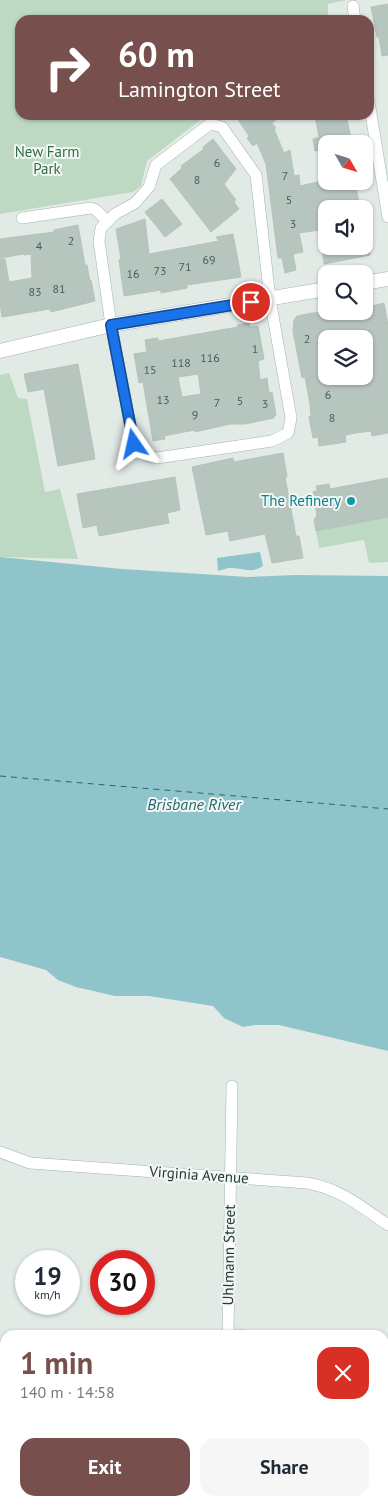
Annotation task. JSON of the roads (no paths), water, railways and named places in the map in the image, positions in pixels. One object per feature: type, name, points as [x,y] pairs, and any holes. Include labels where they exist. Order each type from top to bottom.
[{"type":"street","points":[[352,6],[354,15]]},
{"type":"street","points":[[372,120],[388,217]]},
{"type":"street","points":[[210,124],[222,127],[256,175],[270,298],[291,418],[288,434],[272,441],[157,458],[145,455],[134,444],[111,325],[100,241],[101,228],[107,221],[115,214],[135,203],[149,187],[156,165],[210,124]]},
{"type":"street","points":[[22,218],[91,208],[96,210],[107,221]]},
{"type":"street","points":[[373,282],[388,279]]},
{"type":"street","points":[[0,351],[111,325],[318,290]]},
{"type":"street","name":"Uhlmann Street","points":[[228,1330],[232,1086]]},
{"type":"street","name":"Virginia Avenue","points":[[0,1152],[30,1163],[231,1177],[325,1186],[343,1194],[388,1225]]},
{"type":"water","points":[[260,552],[263,566],[255,570],[230,568],[218,571],[217,558]]},
{"type":"water","name":"Brisbane River","points":[[0,557],[122,569],[248,577],[295,575],[388,576],[388,1051],[279,1025],[243,1027],[224,1018],[213,1006],[149,996],[115,996],[76,987],[58,980],[46,970],[0,957]]},
{"type":"place","name":"The Refinery","points":[[351,501]]},
{"type":"park label","name":"New Farm Park","points":[[47,160]]}]
